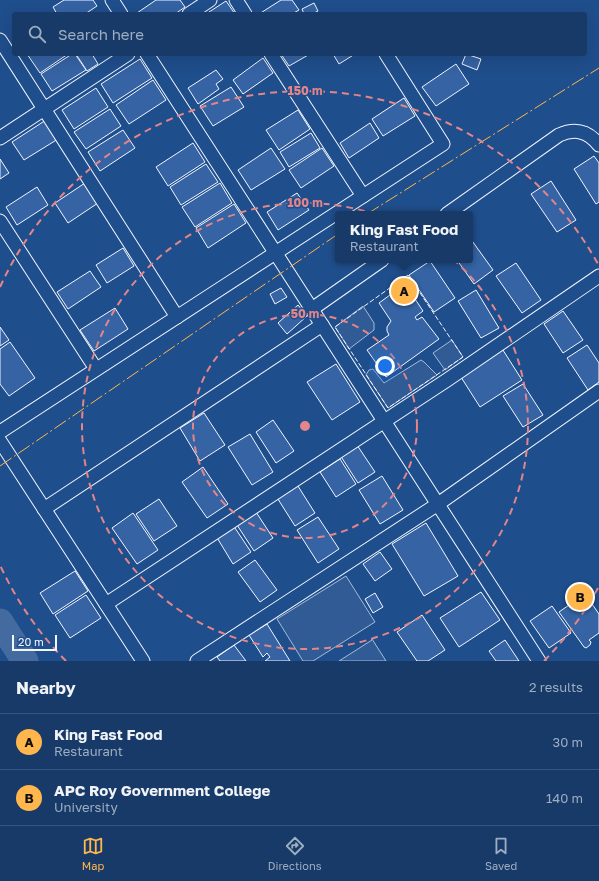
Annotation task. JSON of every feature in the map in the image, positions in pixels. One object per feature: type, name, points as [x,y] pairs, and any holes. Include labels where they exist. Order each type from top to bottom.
[{"type":"street","points":[[112,0],[120,12]]},
{"type":"street","points":[[192,12],[210,0]]},
{"type":"street","points":[[236,0],[244,12]]},
{"type":"street","points":[[0,40],[177,317]]},
{"type":"street","points":[[0,138],[125,56]]},
{"type":"street","points":[[148,56],[540,661]]},
{"type":"street","points":[[272,56],[363,196]]},
{"type":"street","points":[[340,211],[443,144],[387,56]]},
{"type":"street","points":[[451,211],[563,133],[568,131],[576,131],[585,133],[592,137],[599,146]]},
{"type":"street","points":[[0,432],[335,214]]},
{"type":"street","points":[[0,221],[96,370]]},
{"type":"street","points":[[312,309],[378,263]]},
{"type":"street","points":[[106,604],[447,380],[599,276]]},
{"type":"street","points":[[44,509],[322,325]]},
{"type":"street","points":[[197,661],[438,504],[599,392]]},
{"type":"street","points":[[0,441],[144,661]]},
{"type":"shaded area","points":[[363,306],[374,323],[374,330],[349,349],[335,327]]},
{"type":"shaded area","points":[[452,340],[463,357],[445,370],[433,353]]},
{"type":"shaded area","points":[[421,360],[437,375],[388,408],[366,375],[369,370],[373,369],[384,383]]},
{"type":"shaded area","points":[[346,576],[375,622],[313,661],[303,661],[277,619]]},
{"type":"shaded area","points":[[372,640],[386,661],[339,661]]},
{"type":"building","points":[[64,0],[93,0],[97,6],[88,12],[56,12],[53,7]]},
{"type":"building","points":[[156,0],[180,0],[185,7],[178,12],[138,12]]},
{"type":"building","points":[[281,0],[292,0],[299,10],[296,12],[262,12]]},
{"type":"building","points":[[226,1],[234,12],[209,12]]},
{"type":"building","points":[[314,3],[318,11],[303,12],[302,9]]},
{"type":"building","points":[[28,56],[65,56],[40,73]]},
{"type":"building","points":[[69,56],[76,56],[86,70],[52,91],[41,74]]},
{"type":"building","points":[[77,56],[93,56],[98,64],[87,71]]},
{"type":"building","points":[[282,56],[306,56],[289,66]]},
{"type":"building","points":[[334,56],[352,56],[339,64]]},
{"type":"building","points":[[465,56],[472,56],[481,59],[477,70],[462,64]]},
{"type":"building","points":[[263,58],[273,73],[243,94],[233,80]]},
{"type":"building","points":[[140,59],[152,78],[113,103],[101,84]]},
{"type":"building","points":[[456,64],[469,84],[436,106],[422,87]]},
{"type":"building","points":[[216,70],[223,79],[216,84],[219,89],[198,104],[188,88]]},
{"type":"building","points":[[153,80],[166,100],[129,124],[116,105]]},
{"type":"building","points":[[231,87],[244,107],[213,126],[200,106]]},
{"type":"building","points":[[96,88],[108,107],[74,129],[62,110]]},
{"type":"building","points":[[404,98],[415,116],[383,136],[372,119]]},
{"type":"building","points":[[110,109],[121,126],[86,149],[74,132]]},
{"type":"building","points":[[298,110],[310,129],[279,150],[266,130]]},
{"type":"building","points":[[46,120],[58,139],[24,160],[12,142]]},
{"type":"building","points":[[370,123],[379,138],[349,158],[340,143]]},
{"type":"building","points":[[123,130],[135,148],[100,171],[88,152]]},
{"type":"building","points":[[311,133],[320,148],[289,167],[280,152]]},
{"type":"building","points":[[193,143],[205,162],[168,186],[156,167]]},
{"type":"building","points":[[271,148],[285,169],[251,190],[238,170]]},
{"type":"building","points":[[322,148],[334,166],[301,188],[289,170]]},
{"type":"building","points":[[594,156],[599,163],[599,202],[596,204],[574,169]]},
{"type":"building","points":[[0,159],[9,173],[0,179]]},
{"type":"building","points":[[206,164],[218,182],[181,205],[170,187]]},
{"type":"building","points":[[551,181],[576,220],[557,232],[531,194]]},
{"type":"building","points":[[85,183],[98,203],[68,223],[55,203]]},
{"type":"building","points":[[220,183],[232,203],[195,227],[182,207]]},
{"type":"building","points":[[37,187],[48,205],[17,225],[6,207]]},
{"type":"building","points":[[297,193],[309,210],[278,230],[267,212]]},
{"type":"building","points":[[234,204],[246,223],[208,248],[196,228]]},
{"type":"building","points":[[473,242],[493,270],[474,284],[459,263],[473,263]]},
{"type":"building","points":[[123,248],[134,266],[107,283],[96,265]]},
{"type":"building","points":[[427,263],[431,263],[455,298],[434,312],[409,275]]},
{"type":"building","points":[[516,263],[541,300],[522,313],[496,276]]},
{"type":"building","points":[[90,271],[101,287],[68,309],[57,292]]},
{"type":"building","points":[[405,284],[423,311],[415,317],[417,320],[422,317],[439,339],[386,377],[367,350],[389,335],[387,327],[391,321],[379,303]]},
{"type":"building","points":[[281,288],[287,297],[275,304],[270,294]]},
{"type":"building","points":[[476,290],[499,328],[481,338],[458,301]]},
{"type":"building","points":[[298,305],[307,316],[287,334],[278,323]]},
{"type":"building","points":[[115,308],[128,329],[94,351],[80,330]]},
{"type":"building","points":[[563,311],[583,340],[563,353],[544,324]]},
{"type":"building","points":[[0,327],[9,340],[0,346]]},
{"type":"building","points":[[10,342],[35,378],[9,396],[0,384],[0,349]]},
{"type":"building","points":[[587,345],[599,363],[599,382],[588,390],[567,358]]},
{"type":"building","points":[[501,347],[522,380],[480,407],[459,374]]},
{"type":"building","points":[[336,364],[360,402],[332,420],[307,382]]},
{"type":"building","points":[[523,384],[543,415],[523,427],[503,396]]},
{"type":"building","points":[[204,413],[225,445],[200,461],[180,428]]},
{"type":"building","points":[[273,420],[294,451],[276,463],[256,432]]},
{"type":"building","points":[[250,434],[273,472],[252,485],[228,447]]},
{"type":"building","points":[[357,445],[375,472],[358,483],[340,455]]},
{"type":"building","points":[[340,459],[356,484],[336,497],[320,472]]},
{"type":"building","points":[[203,467],[228,504],[207,518],[182,482]]},
{"type":"building","points":[[382,476],[403,510],[380,524],[359,490]]},
{"type":"building","points":[[296,483],[315,513],[295,526],[276,496]]},
{"type":"building","points":[[159,499],[177,526],[154,541],[136,514]]},
{"type":"building","points":[[256,512],[273,538],[254,551],[237,525]]},
{"type":"building","points":[[133,513],[158,550],[137,564],[112,528]]},
{"type":"building","points":[[318,517],[339,549],[318,563],[297,530]]},
{"type":"building","points":[[426,523],[458,576],[424,596],[392,544]]},
{"type":"building","points":[[233,525],[251,552],[233,564],[216,536]]},
{"type":"building","points":[[380,552],[392,569],[375,581],[363,564]]},
{"type":"building","points":[[255,560],[277,590],[260,602],[238,572]]},
{"type":"building","points":[[75,571],[88,591],[53,614],[40,593]]},
{"type":"building","points":[[481,592],[500,620],[459,647],[440,618]]},
{"type":"building","points":[[375,593],[383,607],[373,613],[365,599]]},
{"type":"building","points":[[585,594],[599,614],[599,633],[589,640],[591,642],[590,645],[586,648],[559,612]]},
{"type":"building","points":[[86,595],[101,618],[70,638],[55,615]]},
{"type":"building","points":[[552,606],[571,633],[549,648],[530,621]]},
{"type":"building","points":[[422,615],[445,650],[428,661],[417,661],[397,632]]},
{"type":"building","points":[[267,624],[290,661],[265,661],[270,657],[267,653],[263,657],[249,635]]},
{"type":"building","points":[[505,640],[519,661],[496,661],[489,651]]},
{"type":"building","points":[[234,645],[246,661],[220,661],[217,657]]},
{"type":"waterway","points":[[0,622],[25,661]]},
{"type":"fence","points":[[408,275],[463,357],[388,408],[335,327],[408,275]]},
{"type":"power","points":[[372,211],[599,68]]},
{"type":"power","points":[[0,466],[335,236]]},
{"type":"place","name":"King Fast Food","points":[[404,291]]},
{"type":"place","name":"APC Roy Government College","points":[[580,597]]}]
